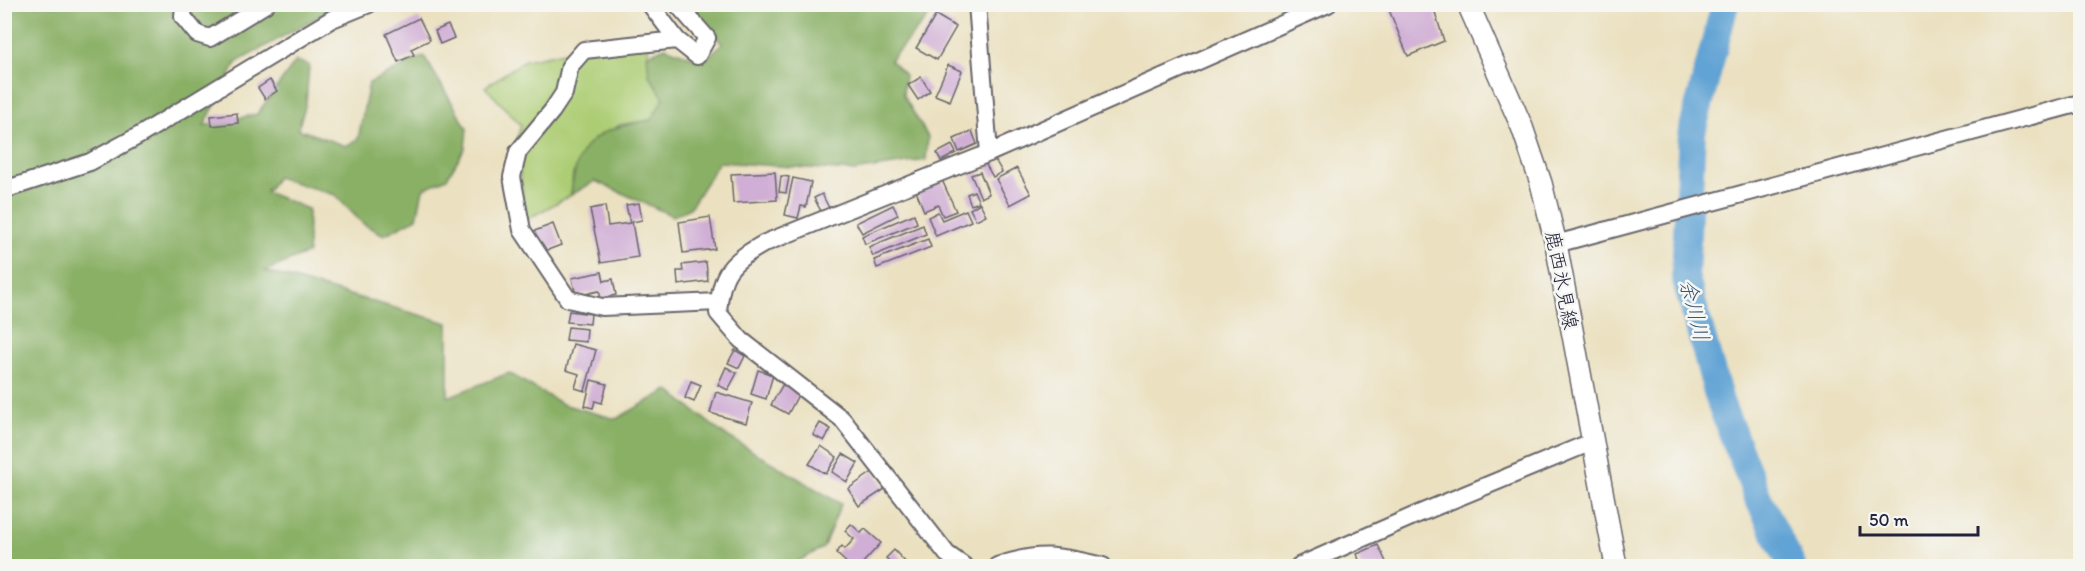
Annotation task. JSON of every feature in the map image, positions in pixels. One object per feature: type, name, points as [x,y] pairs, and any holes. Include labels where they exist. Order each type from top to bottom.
[{"type":"main road","name":"鹿西氷見線","points":[[1468,4],[1522,127],[1541,183],[1556,244],[1616,567]]},
{"type":"street","points":[[184,4],[183,17],[197,34],[210,38],[266,4]]},
{"type":"street","points":[[7,189],[90,162],[140,135],[332,19],[369,4]]},
{"type":"street","points":[[650,4],[677,40],[697,56],[707,38],[677,4]]},
{"type":"street","points":[[976,4],[989,153]]},
{"type":"street","points":[[964,567],[947,554],[842,419],[741,340],[718,313],[720,288],[735,261],[765,243],[989,153],[1328,4]]},
{"type":"street","points":[[677,40],[584,50],[570,66],[564,93],[518,152],[512,177],[522,230],[568,299],[602,308],[719,302]]},
{"type":"street","points":[[1556,244],[1660,218],[2080,103]]},
{"type":"street","points":[[1299,567],[1428,509],[1594,441]]},
{"type":"street","points":[[997,567],[1023,557],[1046,555],[1102,567]]},
{"type":"green space","points":[[4,5],[339,5],[237,62],[204,126],[257,114],[296,61],[309,65],[306,103],[298,129],[346,146],[358,139],[369,83],[424,56],[467,128],[465,148],[447,178],[423,189],[417,218],[384,235],[363,224],[335,195],[277,177],[266,192],[308,209],[308,253],[265,271],[448,323],[448,397],[509,373],[562,404],[616,419],[668,390],[722,433],[841,504],[823,548],[789,566],[5,566]]},
{"type":"green space","points":[[689,5],[939,5],[890,60],[905,75],[903,95],[928,137],[926,160],[853,171],[719,162],[690,208],[673,216],[595,181],[571,195],[578,160],[593,140],[617,128],[651,120],[664,98],[649,75],[647,55],[665,47],[703,61],[722,44]]},
{"type":"green space","points":[[648,35],[649,75],[665,98],[651,120],[619,125],[573,173],[571,195],[526,220],[516,142],[521,125],[485,87],[525,60]]},
{"type":"building","points":[[1428,4],[1430,10],[1434,9],[1444,41],[1408,56],[1387,5]]},
{"type":"building","points":[[936,15],[956,27],[937,60],[916,48]]},
{"type":"building","points":[[419,18],[430,40],[411,49],[414,55],[398,62],[386,34]]},
{"type":"building","points":[[448,25],[454,38],[440,44],[435,31]]},
{"type":"building","points":[[948,65],[962,71],[950,101],[935,95]]},
{"type":"building","points":[[921,77],[930,91],[918,100],[908,85]]},
{"type":"building","points":[[270,80],[277,91],[265,99],[258,88]]},
{"type":"building","points":[[237,113],[238,123],[212,126],[211,116]]},
{"type":"building","points":[[972,131],[977,144],[959,152],[954,139]]},
{"type":"building","points":[[952,145],[956,153],[941,161],[937,153]]},
{"type":"building","points":[[994,158],[1002,172],[993,177],[985,163]]},
{"type":"building","points":[[1017,168],[1031,194],[1010,205],[996,179]]},
{"type":"building","points":[[775,172],[777,200],[733,203],[731,174]]},
{"type":"building","points":[[980,172],[989,194],[981,198],[971,175]]},
{"type":"building","points":[[781,176],[789,177],[786,193],[779,192]]},
{"type":"building","points":[[793,178],[811,182],[806,207],[801,206],[798,218],[785,215]]},
{"type":"building","points":[[942,180],[956,211],[943,216],[938,205],[924,211],[916,191]]},
{"type":"building","points":[[974,191],[979,202],[971,205],[967,194]]},
{"type":"building","points":[[822,194],[829,208],[821,211],[814,198]]},
{"type":"building","points":[[639,203],[642,220],[632,222],[638,257],[601,263],[590,209],[605,206],[608,226],[630,223],[626,205]]},
{"type":"building","points":[[980,203],[986,215],[976,220],[970,209]]},
{"type":"building","points":[[893,205],[898,215],[862,233],[856,223]]},
{"type":"building","points":[[966,210],[971,221],[936,236],[928,217],[938,212],[942,220]]},
{"type":"building","points":[[914,214],[917,223],[865,244],[862,236]]},
{"type":"building","points":[[710,217],[715,249],[683,253],[679,222]]},
{"type":"building","points":[[553,224],[561,245],[540,253],[532,232]]},
{"type":"building","points":[[923,225],[926,234],[873,256],[869,247]]},
{"type":"building","points":[[928,239],[931,247],[877,268],[874,260]]},
{"type":"building","points":[[706,262],[708,281],[678,285],[677,271],[683,271],[682,265]]},
{"type":"building","points":[[602,272],[604,281],[613,279],[616,295],[601,298],[599,291],[576,296],[572,278]]},
{"type":"building","points":[[569,311],[591,314],[590,324],[567,322]]},
{"type":"building","points":[[568,327],[587,329],[586,342],[566,340]]},
{"type":"building","points":[[573,344],[596,350],[585,391],[575,388],[579,374],[566,370]]},
{"type":"building","points":[[735,350],[745,356],[739,368],[728,363]]},
{"type":"building","points":[[726,367],[737,373],[728,390],[718,385]]},
{"type":"building","points":[[758,370],[773,375],[766,399],[751,394]]},
{"type":"building","points":[[591,380],[607,384],[602,403],[595,401],[593,408],[585,406]]},
{"type":"building","points":[[691,381],[701,385],[694,402],[685,398]]},
{"type":"building","points":[[783,384],[799,393],[788,414],[771,405]]},
{"type":"building","points":[[716,392],[752,403],[746,423],[710,413]]},
{"type":"building","points":[[820,423],[831,429],[824,441],[813,435]]},
{"type":"building","points":[[821,446],[837,457],[826,474],[809,464]]},
{"type":"building","points":[[843,454],[858,463],[847,482],[832,472]]},
{"type":"building","points":[[874,471],[885,489],[859,506],[848,489]]},
{"type":"building","points":[[851,524],[861,533],[865,529],[881,543],[860,566],[850,566],[836,553],[842,546],[845,549],[854,539],[845,531]]},
{"type":"building","points":[[1378,545],[1388,566],[1361,566],[1357,554]]},
{"type":"building","points":[[894,550],[909,566],[883,566],[889,561],[886,558]]},
{"type":"waterway","name":"余川川","points":[[1725,4],[1692,132],[1685,276],[1720,402],[1758,498],[1792,566]]}]
